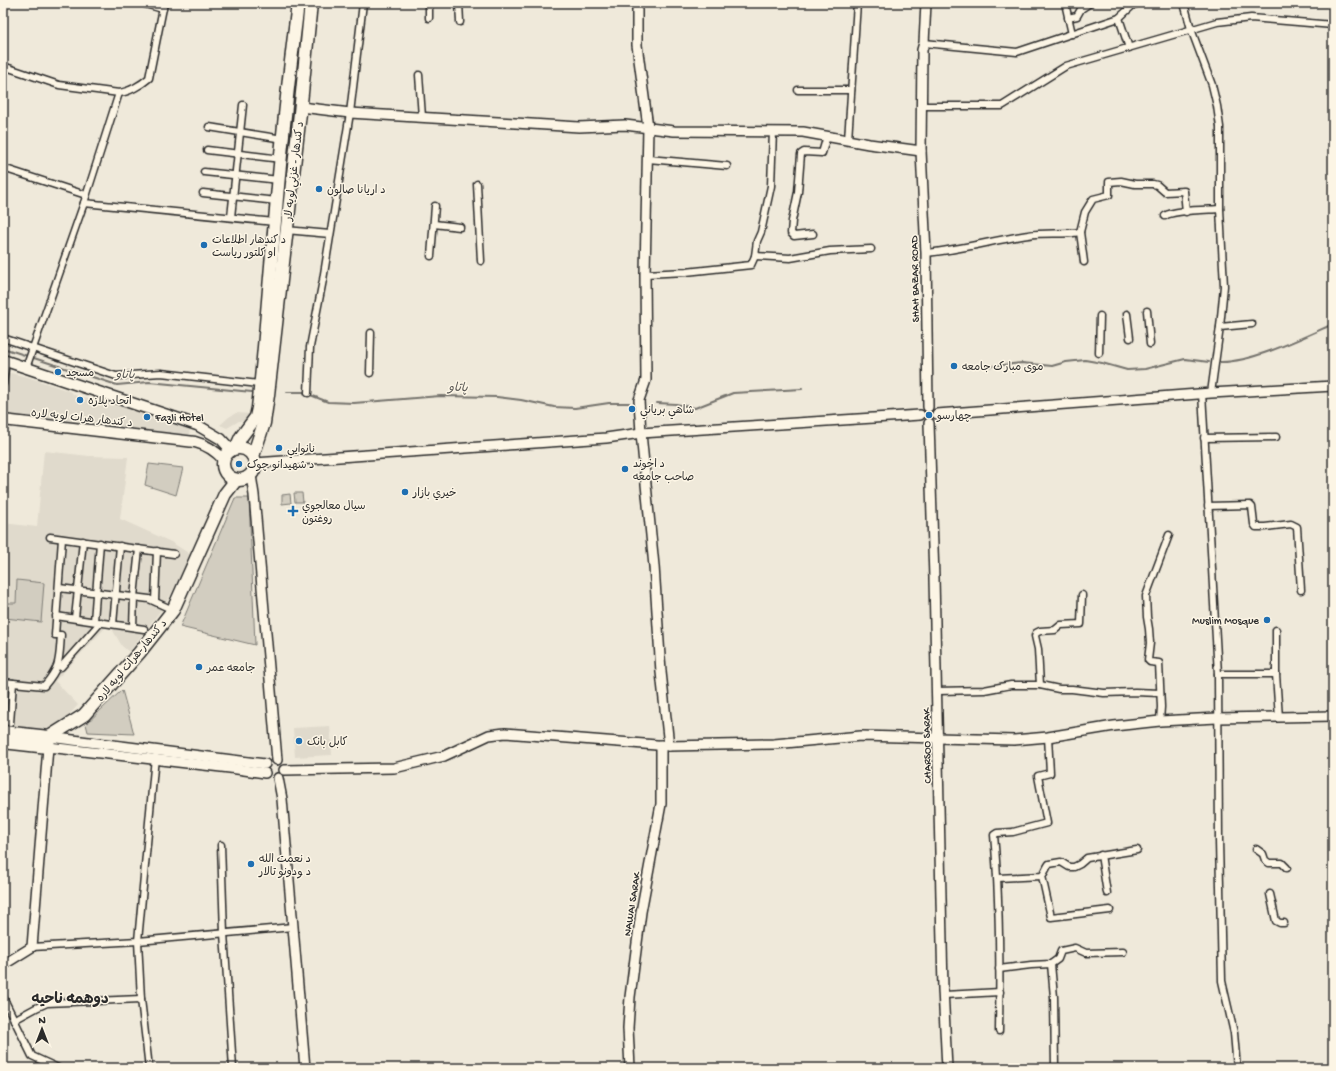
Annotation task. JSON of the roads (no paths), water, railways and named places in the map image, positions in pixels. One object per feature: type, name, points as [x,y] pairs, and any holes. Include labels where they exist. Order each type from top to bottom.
[{"type":"highway","name":"د کندهار - غزني لويه لار","points":[[230,453],[256,417],[270,285],[283,138],[298,3]]},
{"type":"highway","name":"د کندهار - غزني لويه لار","points":[[254,459],[264,423],[301,107],[311,3]]},
{"type":"highway","points":[[246,449],[254,459],[255,467],[251,475],[241,480],[236,480],[230,477],[225,472],[223,466],[230,453],[246,449]]},
{"type":"highway","name":"د کندهار-هرات لويه لاره","points":[[48,742],[84,715],[139,653],[173,610],[225,494],[236,480]]},
{"type":"highway","points":[[7,728],[48,742]]},
{"type":"highway","points":[[3,742],[48,742]]},
{"type":"main road","points":[[4,361],[27,366],[197,425],[221,439],[230,453]]},
{"type":"main road","name":"د کندهار هرات لویه لاره","points":[[3,420],[194,442],[206,445],[215,451],[230,453]]},
{"type":"street","points":[[3,66],[59,85],[119,93],[124,92],[143,83],[149,78],[164,6],[141,3]]},
{"type":"street","points":[[308,393],[310,347],[350,113],[363,3]]},
{"type":"street","points":[[429,3],[429,18]]},
{"type":"street","points":[[459,3],[460,22]]},
{"type":"street","name":"NAWAI SARAK","points":[[630,1068],[628,1028],[630,998],[641,912],[661,804],[665,745],[654,566],[639,400],[646,380],[645,274],[648,127],[637,45],[637,3]]},
{"type":"street","points":[[848,140],[857,3]]},
{"type":"street","name":"SHAH BAZAR ROAD","points":[[926,3],[924,43],[922,50],[921,151],[926,253],[928,407]]},
{"type":"street","points":[[1065,3],[1072,34]]},
{"type":"street","points":[[1068,18],[1077,16],[1081,9],[1090,3]]},
{"type":"street","points":[[924,43],[1017,52],[1119,18],[1133,5],[1140,3]]},
{"type":"street","points":[[1184,3],[1191,29],[1212,85],[1220,128],[1220,209],[1224,286],[1220,327],[1206,393],[1204,438],[1218,674],[1217,718],[1222,981],[1234,1033],[1237,1068]]},
{"type":"street","points":[[1119,18],[1129,48]]},
{"type":"street","points":[[922,106],[1002,106],[1066,66],[1217,22],[1251,18],[1333,25]]},
{"type":"street","points":[[419,75],[422,118]]},
{"type":"street","points":[[798,90],[851,90]]},
{"type":"street","points":[[27,366],[84,203],[119,93]]},
{"type":"street","points":[[230,217],[243,105]]},
{"type":"street","points":[[301,107],[350,113],[579,127],[625,125],[648,127],[674,132],[804,132],[903,150],[921,151]]},
{"type":"street","points":[[208,127],[283,138]]},
{"type":"street","points":[[645,274],[686,272],[751,265],[755,256],[757,241],[761,232],[771,186],[773,131]]},
{"type":"street","points":[[813,234],[794,236],[791,233],[792,221],[798,192],[802,154],[804,152],[822,153],[827,136]]},
{"type":"street","points":[[207,150],[281,159]]},
{"type":"street","points":[[648,159],[727,166]]},
{"type":"street","points":[[3,168],[86,195]]},
{"type":"street","points":[[204,172],[279,180]]},
{"type":"street","points":[[1084,262],[1080,232],[1085,212],[1093,200],[1110,194],[1109,182],[1121,181],[1135,184],[1156,184],[1165,192],[1184,191],[1186,212]]},
{"type":"street","points":[[477,184],[481,261]]},
{"type":"street","points":[[203,193],[277,201]]},
{"type":"street","points":[[84,203],[275,222]]},
{"type":"street","points":[[431,256],[435,206]]},
{"type":"street","points":[[1165,216],[1167,214],[1220,209]]},
{"type":"street","points":[[434,224],[460,227]]},
{"type":"street","points":[[286,230],[330,234]]},
{"type":"street","points":[[926,253],[943,252],[1030,235],[1067,234],[1080,232]]},
{"type":"street","points":[[755,256],[790,258],[830,251],[871,249]]},
{"type":"street","points":[[1147,311],[1150,344]]},
{"type":"street","points":[[1127,314],[1130,338]]},
{"type":"street","points":[[1099,353],[1100,316]]},
{"type":"street","points":[[1220,327],[1252,324]]},
{"type":"street","points":[[370,333],[370,373]]},
{"type":"street","points":[[3,338],[32,350],[116,376],[161,373],[259,384]]},
{"type":"street","points":[[3,384],[4,361]]},
{"type":"street","points":[[937,414],[1206,393],[1333,386]]},
{"type":"street","points":[[928,407],[933,408],[937,414],[934,420],[929,423],[923,421],[920,415],[923,408],[928,407]]},
{"type":"street","points":[[254,459],[606,438],[641,433],[920,415]]},
{"type":"street","name":"CHARSOO SARAK","points":[[929,423],[947,1068]]},
{"type":"street","points":[[1204,438],[1276,437]]},
{"type":"street","points":[[251,475],[254,494],[277,760]]},
{"type":"street","points":[[1208,506],[1250,505],[1252,507],[1254,524],[1256,527],[1291,524],[1295,525],[1297,527],[1301,590]]},
{"type":"street","points":[[1160,721],[1159,663],[1150,662],[1148,660],[1150,643],[1146,596],[1169,535]]},
{"type":"street","points":[[50,537],[174,554]]},
{"type":"street","points":[[3,682],[44,686],[56,670],[59,663],[61,635],[55,635],[62,539]]},
{"type":"street","points":[[75,618],[82,541]]},
{"type":"street","points":[[61,667],[97,622],[96,592],[100,543]]},
{"type":"street","points":[[113,624],[120,546]]},
{"type":"street","points":[[133,627],[134,597],[139,548]]},
{"type":"street","points":[[155,601],[157,551]]},
{"type":"street","points":[[59,588],[149,599],[173,610]]},
{"type":"street","points":[[1040,685],[1038,649],[1035,636],[1036,633],[1040,631],[1055,630],[1061,625],[1080,624],[1082,595]]},
{"type":"street","points":[[56,616],[144,629]]},
{"type":"street","points":[[1276,630],[1276,674],[1279,718]]},
{"type":"street","points":[[1218,674],[1276,674]]},
{"type":"street","points":[[7,728],[13,683]]},
{"type":"street","points":[[937,691],[984,690],[1010,685],[1040,685],[1059,689],[1104,693],[1160,693]]},
{"type":"street","points":[[1333,685],[1333,696]]},
{"type":"street","points":[[265,768],[269,778],[281,774],[394,768],[444,756],[489,735],[505,733],[665,745],[774,744],[861,736],[1014,740],[1048,737],[1114,726],[1160,721],[1217,718],[1333,716]]},
{"type":"street","points":[[999,1032],[1000,992],[998,878],[995,833],[1013,832],[1047,823],[1038,776],[1050,773],[1048,737]]},
{"type":"street","points":[[32,947],[48,742],[265,768]]},
{"type":"street","points":[[149,1068],[141,999],[138,941],[156,754]]},
{"type":"street","points":[[265,768],[270,760],[277,760],[282,764],[282,799],[305,1068]]},
{"type":"street","points":[[221,845],[224,934],[233,1068]]},
{"type":"street","points":[[1256,848],[1264,854],[1265,860],[1269,863],[1282,863],[1287,868]]},
{"type":"street","points":[[1110,910],[1051,917],[1042,876],[1049,864],[1061,862],[1068,867],[1074,867],[1087,858],[1138,850]]},
{"type":"street","points":[[1101,855],[1107,893]]},
{"type":"street","points":[[998,878],[1042,876]]},
{"type":"street","points":[[1270,894],[1276,921],[1284,923]]},
{"type":"street","points":[[3,965],[32,947],[138,941],[224,934],[293,926]]},
{"type":"street","points":[[999,969],[1051,964],[1058,959],[1061,951],[1076,948],[1086,953],[1123,952]]},
{"type":"street","points":[[1051,964],[1054,998],[1055,1068]]},
{"type":"street","points":[[944,995],[1000,992]]},
{"type":"street","points":[[3,997],[32,1056],[58,1068]]},
{"type":"street","points":[[14,1020],[47,1003],[141,999]]},
{"type":"waterway","points":[[1220,362],[1233,361],[1262,354],[1333,324]]},
{"type":"waterway","name":"پاتاو","points":[[3,348],[117,385],[149,382],[252,392]]},
{"type":"waterway","points":[[983,367],[1022,363],[1052,366],[1066,362],[1085,360],[1127,370],[1145,369],[1185,359],[1209,362]]},
{"type":"waterway","points":[[657,403],[676,404],[695,408],[733,393],[802,389]]},
{"type":"waterway","name":"پاتاو","points":[[287,392],[303,392],[328,402],[354,403],[440,396],[497,397],[554,407],[575,408],[609,403],[629,403]]},
{"type":"place","name":"د اریانا صالون","points":[[319,189]]},
{"type":"place","name":"د کندهار اطلاعات او کلتور رياست","points":[[204,245]]},
{"type":"place","name":"موی مبارک جامعه","points":[[954,366]]},
{"type":"place","name":"مسجد","points":[[58,372]]},
{"type":"place","name":"اتحاد پلازه","points":[[80,400]]},
{"type":"place","name":"شاهي برياني","points":[[632,409]]},
{"type":"place","name":"چهارسو","points":[[929,415]]},
{"type":"place","name":"Fazli Hotel","points":[[147,417]]},
{"type":"place","name":"نانوايي","points":[[279,448]]},
{"type":"place","name":"د شهيدانو چوک","points":[[239,464]]},
{"type":"place","name":"د اخوند صاحب جامعه","points":[[625,469]]},
{"type":"place","name":"خیري بازار","points":[[405,492]]},
{"type":"place","name":"سيال معالجوي روغتون","points":[[293,511]]},
{"type":"place","name":"Muslim Mosque","points":[[1267,620]]},
{"type":"place","name":"جامعه عمر","points":[[199,667]]},
{"type":"place","name":"کابل بانک","points":[[299,741]]},
{"type":"place","name":"د نعمت الله د ودونو تالار","points":[[251,864]]},
{"type":"district","name":"دوهمه ناحیه","points":[[70,998]]}]
